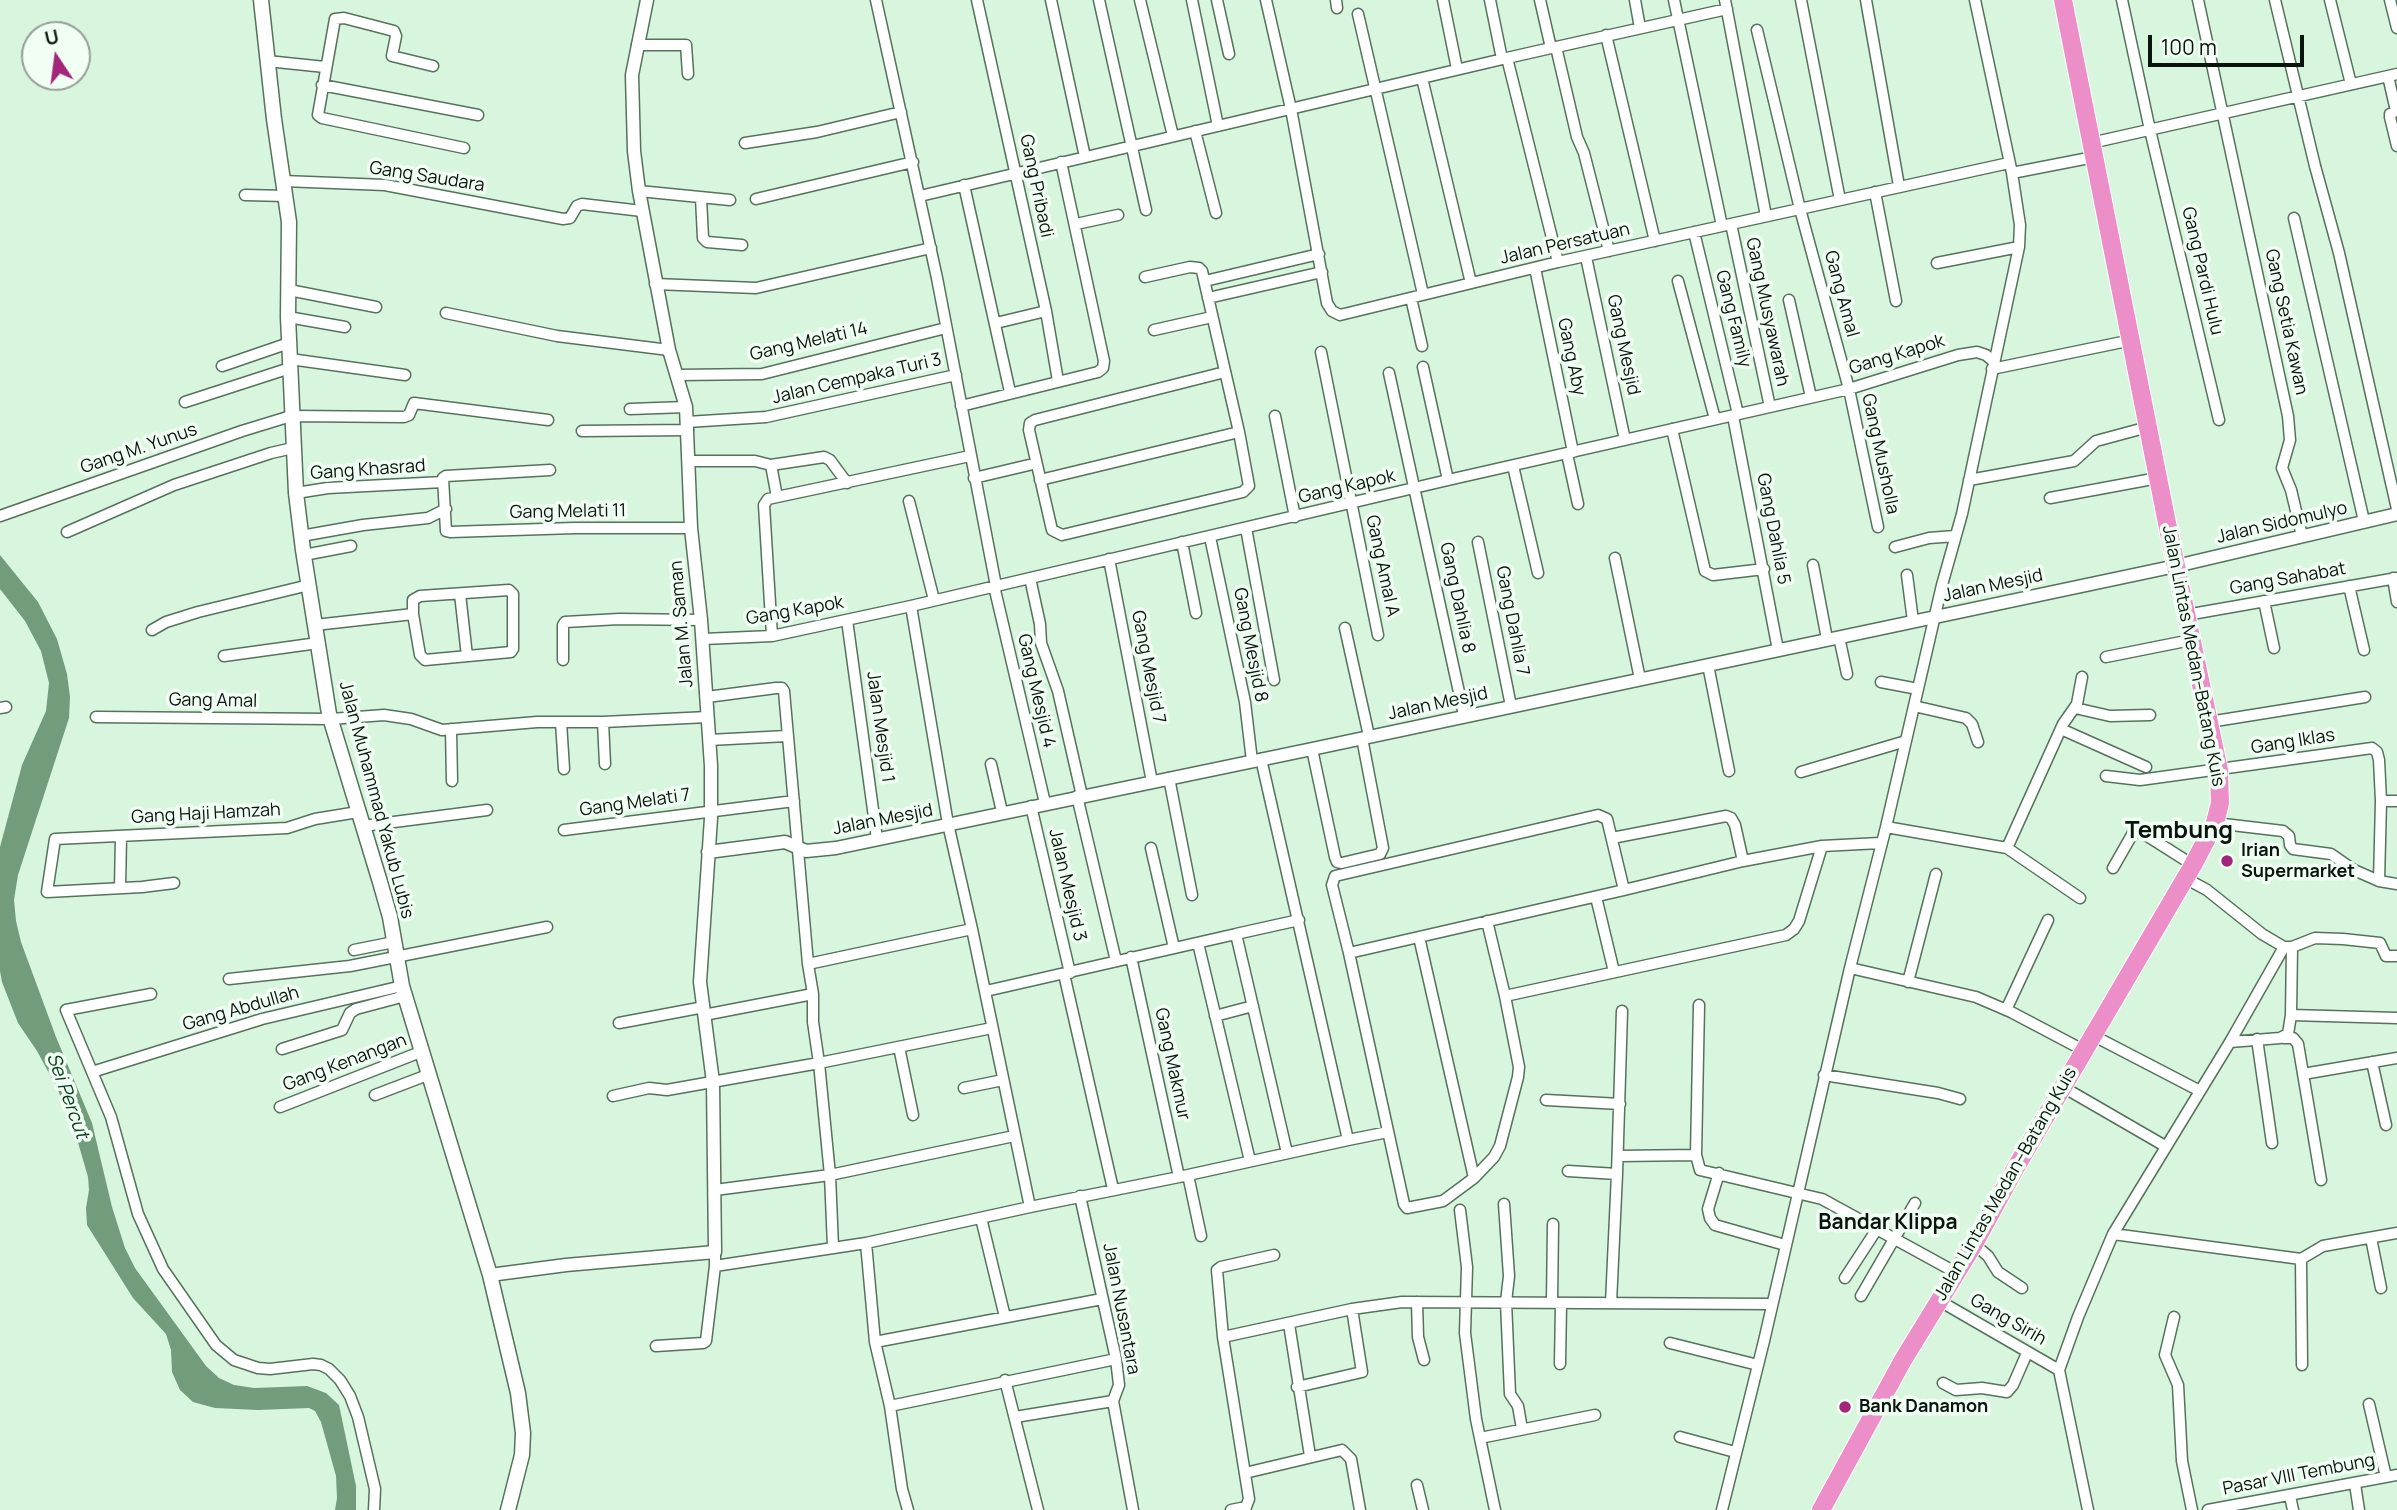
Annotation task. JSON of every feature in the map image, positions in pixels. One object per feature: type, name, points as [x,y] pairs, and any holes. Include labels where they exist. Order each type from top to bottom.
[{"type":"highway","name":"Jalan Lintas Medan–Batang Kuis","points":[[1821,1510],[1903,1360],[1974,1244],[2189,872],[2215,823],[2220,803],[2220,770],[2158,478],[2063,0]]},
{"type":"main road","name":"Jalan Muhammad Yakub Lubis","points":[[261,0],[289,222],[291,416],[303,555],[331,719],[383,894],[403,991],[490,1275],[518,1393],[523,1433],[522,1455],[508,1510]]},
{"type":"street","name":"Jalan M. Saman","points":[[648,0],[632,75],[632,116],[639,191],[655,284],[669,350],[686,407],[688,426],[691,528],[703,639],[709,740],[711,811],[700,982],[713,1082],[715,1252]]},
{"type":"street","name":"Gang Mesjid 4","points":[[876,0],[931,248],[995,586],[1045,803]]},
{"type":"street","name":"Gang Pribadi","points":[[977,0],[1046,311],[1058,380]]},
{"type":"street","points":[[1051,0],[1085,157]]},
{"type":"street","points":[[1099,0],[1146,211]]},
{"type":"street","points":[[1140,0],[1173,136]]},
{"type":"street","points":[[1192,0],[1218,126]]},
{"type":"street","points":[[1217,0],[1229,54]]},
{"type":"street","name":"Jalan Persatuan","points":[[1266,0],[1291,108],[1327,303],[1332,311],[1340,314],[1899,186],[2011,168],[2093,150],[2150,130],[2393,75]]},
{"type":"street","points":[[1443,0],[1457,69]]},
{"type":"street","points":[[1490,0],[1558,262]]},
{"type":"street","points":[[1540,0],[1609,251]]},
{"type":"street","points":[[1635,0],[1640,28]]},
{"type":"street","name":"Gang Musyawarah","points":[[1674,0],[1770,407]]},
{"type":"street","points":[[1801,0],[1839,200]]},
{"type":"street","points":[[1866,0],[1899,186]]},
{"type":"street","points":[[1722,1510],[1969,480],[2019,247],[2021,225],[2011,168],[1975,0]]},
{"type":"street","name":"Gang Pardi Hulu","points":[[2123,0],[2150,130],[2219,420]]},
{"type":"street","name":"Gang Setia Kawan","points":[[2198,0],[2288,416],[2290,440],[2282,468],[2291,489],[2302,536]]},
{"type":"street","points":[[2275,0],[2339,253],[2397,511]]},
{"type":"street","points":[[2330,0],[2351,84]]},
{"type":"street","points":[[2390,0],[2397,28]]},
{"type":"street","points":[[920,196],[1677,20],[1726,4],[1766,216]]},
{"type":"street","points":[[1358,14],[1423,294]]},
{"type":"street","points":[[433,66],[392,56],[396,36],[394,31],[337,18],[333,21],[318,115],[464,148]]},
{"type":"street","name":"Gang Amal","points":[[1757,30],[1800,209],[1849,389]]},
{"type":"street","points":[[1606,35],[1655,241]]},
{"type":"street","points":[[637,45],[686,45],[688,74]]},
{"type":"street","points":[[267,61],[325,68]]},
{"type":"street","points":[[2393,75],[2396,111],[2390,114],[2390,117],[2397,146]]},
{"type":"street","points":[[1422,78],[1471,283]]},
{"type":"street","points":[[322,85],[478,115]]},
{"type":"street","points":[[745,143],[817,132],[901,112]]},
{"type":"street","points":[[1195,131],[1216,213]]},
{"type":"street","points":[[756,200],[913,162]]},
{"type":"street","points":[[961,405],[1101,371],[1104,365],[1061,162]]},
{"type":"street","name":"Gang Saudara","points":[[284,181],[385,185],[564,219],[570,218],[577,206],[582,205],[642,211]]},
{"type":"street","points":[[964,186],[1010,392]]},
{"type":"street","points":[[639,191],[730,200]]},
{"type":"street","points":[[1875,192],[1896,301]]},
{"type":"street","points":[[245,195],[286,196]]},
{"type":"street","points":[[701,198],[703,238],[707,242],[742,245]]},
{"type":"street","points":[[1076,224],[1118,215]]},
{"type":"street","points":[[2294,218],[2364,521]]},
{"type":"street","name":"Gang Family","points":[[1694,232],[1735,415]]},
{"type":"street","points":[[1937,263],[2019,247]]},
{"type":"street","points":[[655,284],[756,288],[931,248]]},
{"type":"street","points":[[1205,281],[1319,254]]},
{"type":"street","name":"Gang Mesjid","points":[[1586,257],[1625,440]]},
{"type":"street","points":[[1145,277],[1195,267],[1202,271],[1205,281],[1250,483],[1243,492],[1062,535],[1052,530],[1029,430],[1030,424],[1035,420],[1225,372]]},
{"type":"street","points":[[1260,268],[1264,285]]},
{"type":"street","name":"Gang Aby","points":[[1535,268],[1578,504]]},
{"type":"street","points":[[1208,298],[1322,272]]},
{"type":"street","points":[[1678,281],[1715,419]]},
{"type":"street","points":[[289,289],[376,307]]},
{"type":"street","points":[[1411,298],[1422,346]]},
{"type":"street","points":[[1789,300],[1811,397]]},
{"type":"street","points":[[996,323],[1046,311]]},
{"type":"street","points":[[446,313],[556,336],[669,350]]},
{"type":"street","points":[[288,317],[345,327]]},
{"type":"street","points":[[1154,330],[1212,317]]},
{"type":"street","name":"Gang Melati 14","points":[[677,375],[762,373],[946,328]]},
{"type":"street","points":[[1992,365],[2132,340]]},
{"type":"street","points":[[222,366],[289,342]]},
{"type":"street","name":"Gang Amal A","points":[[1321,352],[1378,635]]},
{"type":"street","name":"Gang Kapok","points":[[703,639],[772,636],[911,606],[1849,389],[1958,355],[1977,352],[1986,355],[1992,365]]},
{"type":"street","points":[[185,402],[290,364],[405,375]]},
{"type":"street","points":[[1423,366],[1448,480]]},
{"type":"street","name":"Gang Dahlia 8","points":[[1389,373],[1464,715]]},
{"type":"street","name":"Jalan Cempaka Turi 3","points":[[582,430],[688,426],[766,417],[956,375]]},
{"type":"street","name":"Gang Musholla","points":[[1849,389],[1878,527]]},
{"type":"street","name":"Gang M. Yunus","points":[[0,516],[291,416],[404,417],[409,415],[412,404],[417,403],[548,420]]},
{"type":"street","points":[[631,409],[686,407]]},
{"type":"street","name":"Gang Dahlia 5","points":[[1735,415],[1778,650]]},
{"type":"street","points":[[1275,416],[1295,517]]},
{"type":"street","points":[[1969,480],[2074,460],[2096,440],[2148,427]]},
{"type":"street","points":[[1672,429],[1706,572],[1713,575],[1764,569]]},
{"type":"street","points":[[1040,480],[1239,432]]},
{"type":"street","points":[[68,532],[174,485],[293,448]]},
{"type":"street","points":[[772,636],[764,505],[768,499],[970,456]]},
{"type":"street","points":[[689,461],[755,461],[771,466],[824,457],[830,460],[847,483]]},
{"type":"street","points":[[974,478],[1029,465]]},
{"type":"street","points":[[771,466],[777,497]]},
{"type":"street","points":[[1513,466],[1538,573]]},
{"type":"street","name":"Gang Khasrad","points":[[296,493],[328,488],[443,482],[443,478],[451,474],[550,470]]},
{"type":"street","points":[[2050,498],[2158,478]]},
{"type":"street","points":[[301,536],[363,525],[428,518],[446,509],[443,482]]},
{"type":"street","points":[[909,501],[934,600]]},
{"type":"street","name":"Gang Melati 11","points":[[446,509],[446,531],[450,532],[691,528]]},
{"type":"street","name":"Jalan Sidomulyo","points":[[2176,566],[2397,511]]},
{"type":"street","points":[[1246,528],[1274,680]]},
{"type":"street","points":[[1895,547],[1929,538],[1955,536]]},
{"type":"street","name":"Gang Mesjid 8","points":[[1210,537],[1256,760],[1299,920],[1348,1140]]},
{"type":"street","points":[[1182,542],[1196,613]]},
{"type":"street","name":"Gang Dahlia 7","points":[[1478,542],[1511,706]]},
{"type":"street","points":[[303,555],[351,545]]},
{"type":"street","points":[[1615,558],[1640,679]]},
{"type":"street","name":"Gang Mesjid 7","points":[[1109,559],[1152,782]]},
{"type":"street","points":[[1813,565],[1833,638],[1847,674]]},
{"type":"street","name":"Jalan Mesjid","points":[[708,852],[785,842],[812,851],[877,839],[2176,566]]},
{"type":"street","points":[[1907,575],[1913,621]]},
{"type":"street","points":[[1030,578],[1041,643],[1056,684],[1116,961]]},
{"type":"street","points":[[2395,578],[2397,602]]},
{"type":"street","name":"Gang Sahabat","points":[[2186,615],[2395,578]]},
{"type":"street","points":[[152,631],[166,622],[198,612],[309,585]]},
{"type":"street","points":[[2349,586],[2364,650]]},
{"type":"street","points":[[507,590],[513,594],[513,649],[511,652],[422,659],[413,614],[413,600],[416,597],[507,590]]},
{"type":"street","points":[[460,594],[467,656]]},
{"type":"street","points":[[2264,601],[2274,648]]},
{"type":"street","points":[[911,606],[948,824],[986,991],[1030,1207]]},
{"type":"street","points":[[315,625],[413,614]]},
{"type":"street","points":[[563,660],[565,622],[619,619],[701,620]]},
{"type":"street","name":"Jalan Mesjid 1","points":[[847,620],[877,839]]},
{"type":"street","points":[[1312,749],[1337,862],[1380,854],[1383,848],[1345,628]]},
{"type":"street","points":[[2106,657],[2192,640]]},
{"type":"street","points":[[223,656],[318,643]]},
{"type":"street","points":[[1708,665],[1729,771]]},
{"type":"street","points":[[2007,848],[2061,729],[2078,700],[2082,677]]},
{"type":"street","points":[[1881,682],[1918,689]]},
{"type":"street","points":[[706,697],[776,688],[782,688],[784,691],[808,964],[813,994],[813,1023],[830,1175],[834,1247]]},
{"type":"street","points":[[2209,722],[2365,697]]},
{"type":"street","points":[[1914,706],[1966,718],[1972,724],[1978,742]]},
{"type":"street","points":[[2074,708],[2110,716],[2150,715]]},
{"type":"street","name":"Gang Amal","points":[[96,717],[331,719],[384,715],[411,719],[435,728],[451,729],[537,722],[708,717]]},
{"type":"street","points":[[561,722],[564,769]]},
{"type":"street","points":[[603,722],[605,764]]},
{"type":"street","points":[[451,729],[452,781]]},
{"type":"street","points":[[2061,729],[2146,767]]},
{"type":"street","points":[[709,740],[787,736]]},
{"type":"street","points":[[1801,772],[1906,741]]},
{"type":"street","name":"Gang Iklas","points":[[2106,776],[2140,780],[2372,748],[2377,752],[2379,760],[2381,801]]},
{"type":"street","points":[[991,764],[1002,812]]},
{"type":"street","points":[[1169,778],[1192,895]]},
{"type":"street","name":"Gang Melati 7","points":[[564,830],[794,801]]},
{"type":"street","points":[[2379,881],[2381,801],[2397,802]]},
{"type":"street","name":"Jalan Mesjid 3","points":[[1031,806],[1113,1189]]},
{"type":"street","points":[[363,827],[487,810]]},
{"type":"street","name":"Gang Haji Hamzah","points":[[120,888],[47,892],[55,839],[287,828],[315,819],[358,812]]},
{"type":"street","points":[[1486,921],[1506,996],[1518,1058],[1518,1077],[1500,1146],[1494,1157],[1474,1178],[1443,1201],[1407,1208],[1332,885],[1333,879],[1338,874],[1598,816],[1607,819],[1624,890]]},
{"type":"street","points":[[1612,838],[1726,816],[1731,818],[1735,825],[1743,861]]},
{"type":"street","points":[[2215,823],[2283,831],[2289,836],[2293,849],[2330,854],[2354,870],[2379,881],[2397,884]]},
{"type":"street","points":[[1886,827],[2007,848],[2080,898]]},
{"type":"street","points":[[2113,867],[2133,833],[2141,832],[2262,934],[2288,947]]},
{"type":"street","points":[[121,836],[120,888],[174,883]]},
{"type":"street","points":[[1349,953],[1743,861],[1822,846],[1880,843]]},
{"type":"street","points":[[1506,996],[1791,932],[1799,921],[1822,846]]},
{"type":"street","points":[[1151,848],[1174,948]]},
{"type":"street","points":[[1908,982],[1936,874]]},
{"type":"street","points":[[1597,897],[1614,972]]},
{"type":"street","points":[[986,991],[1299,920]]},
{"type":"street","points":[[2006,1010],[2048,920]]},
{"type":"street","points":[[229,979],[350,967],[547,927]]},
{"type":"street","points":[[808,964],[972,929]]},
{"type":"street","points":[[1236,934],[1287,1153]]},
{"type":"street","points":[[1419,937],[1474,1178]]},
{"type":"street","points":[[2088,1510],[2059,1370],[2113,1234],[2288,947],[2315,938],[2343,939],[2380,943],[2386,956],[2397,956]]},
{"type":"street","points":[[354,950],[394,942]]},
{"type":"street","points":[[1198,943],[1250,1161]]},
{"type":"street","points":[[2283,1038],[2288,1034],[2291,1015],[2288,947]]},
{"type":"street","name":"Gang Makmur","points":[[1131,957],[1201,1236]]},
{"type":"street","points":[[1850,968],[1976,997],[2200,1091]]},
{"type":"street","points":[[282,1049],[342,1030],[350,1013],[356,1009],[403,991]]},
{"type":"street","name":"Gang Abdullah","points":[[92,1072],[262,1019],[403,991]]},
{"type":"street","points":[[150,994],[66,1010],[111,1118],[138,1214],[163,1269],[216,1345],[234,1360],[270,1369],[321,1364],[340,1380],[350,1396],[361,1427],[375,1489],[374,1510]]},
{"type":"street","points":[[619,1023],[813,994]]},
{"type":"street","points":[[1699,1005],[1696,1155],[1700,1170],[1797,1191],[1829,1202],[1955,1272]]},
{"type":"street","points":[[1215,1016],[1253,1006]]},
{"type":"street","points":[[1611,1303],[1618,1174],[1622,1012]]},
{"type":"street","points":[[2291,1015],[2397,1018]]},
{"type":"street","points":[[613,1096],[649,1088],[661,1091],[819,1063],[992,1027]]},
{"type":"street","points":[[2230,1042],[2283,1038],[2296,1040],[2321,1180]]},
{"type":"street","points":[[2257,1039],[2272,1143]]},
{"type":"street","points":[[899,1047],[913,1115]]},
{"type":"street","name":"Gang Kenangan","points":[[280,1107],[423,1051]]},
{"type":"street","points":[[2303,1074],[2397,1058]]},
{"type":"street","points":[[2372,1062],[2386,1125]]},
{"type":"street","points":[[375,1095],[430,1074]]},
{"type":"street","points":[[1824,1076],[1960,1098]]},
{"type":"street","points":[[964,1088],[1003,1080]]},
{"type":"street","points":[[2063,1087],[2165,1146]]},
{"type":"street","points":[[1546,1100],[1619,1104]]},
{"type":"street","points":[[715,1266],[866,1244],[1388,1132]]},
{"type":"street","points":[[715,1189],[830,1175],[1014,1136]]},
{"type":"street","points":[[1618,1156],[1696,1155]]},
{"type":"street","points":[[1568,1171],[1618,1174]]},
{"type":"street","points":[[1719,1173],[1709,1209],[1710,1218],[1715,1225],[1785,1245]]},
{"type":"street","name":"Jalan Nusantara","points":[[1080,1196],[1116,1359],[1119,1385],[1113,1401],[1133,1510]]},
{"type":"street","points":[[1861,1296],[1915,1203]]},
{"type":"street","points":[[1504,1204],[1509,1276],[1506,1302],[1510,1394],[1518,1406],[1522,1429]]},
{"type":"street","points":[[1460,1210],[1467,1267],[1465,1333],[1480,1438],[1495,1510]]},
{"type":"street","points":[[981,1218],[1005,1317]]},
{"type":"street","points":[[1553,1224],[1560,1364]]},
{"type":"street","points":[[1845,1278],[1877,1229]]},
{"type":"street","points":[[2113,1234],[2301,1259],[2323,1247],[2397,1233]]},
{"type":"street","points":[[2371,1238],[2381,1288]]},
{"type":"street","points":[[866,1244],[875,1342],[890,1406],[902,1489],[908,1510]]},
{"type":"street","points":[[1974,1244],[1988,1256],[1998,1272],[2022,1288]]},
{"type":"street","points":[[490,1275],[566,1265],[715,1252],[706,1341],[656,1346]]},
{"type":"street","points":[[1231,1510],[1249,1503],[1223,1337],[1217,1270],[1274,1255]]},
{"type":"street","points":[[2301,1259],[2302,1365]]},
{"type":"street","points":[[875,1342],[1102,1298]]},
{"type":"street","name":"Gang Sirih","points":[[1938,1300],[2059,1370]]},
{"type":"street","points":[[1223,1337],[1352,1309],[1417,1302],[1772,1304]]},
{"type":"street","points":[[1417,1302],[1418,1336],[1424,1360]]},
{"type":"street","points":[[1297,1387],[1362,1372],[1352,1309]]},
{"type":"street","points":[[2174,1317],[2165,1355],[2178,1385],[2182,1461],[2192,1510]]},
{"type":"street","points":[[1289,1324],[1310,1456]]},
{"type":"street","points":[[1670,1343],[1758,1365]]},
{"type":"street","points":[[1943,1383],[1956,1390],[1982,1388],[2007,1392],[2013,1385],[2027,1353]]},
{"type":"street","points":[[890,1406],[1116,1359]]},
{"type":"street","points":[[1005,1380],[1038,1510]]},
{"type":"street","points":[[1015,1417],[1113,1401]]},
{"type":"street","points":[[2369,1404],[2391,1476]]},
{"type":"street","points":[[1480,1438],[1595,1415]]},
{"type":"street","points":[[1680,1437],[1735,1452]]},
{"type":"street","points":[[1245,1473],[1338,1449],[1347,1452],[1351,1459],[1360,1510]]},
{"type":"street","name":"Pasar VIII Tembung","points":[[2208,1510],[2273,1505],[2290,1496],[2391,1476]]},
{"type":"street","points":[[2355,1484],[2359,1510]]},
{"type":"street","points":[[1417,1485],[1423,1510]]},
{"type":"street","points":[[2290,1496],[2293,1510]]},
{"type":"water","name":"Sei Percut","points":[[0,555],[38,602],[57,639],[67,674],[70,697],[69,718],[18,875],[14,900],[16,921],[21,942],[56,1037],[92,1123],[112,1207],[125,1248],[135,1268],[206,1366],[219,1378],[234,1385],[254,1388],[307,1386],[326,1393],[339,1405],[356,1486],[356,1510],[335,1510],[336,1476],[321,1422],[315,1411],[309,1408],[215,1408],[193,1402],[180,1390],[172,1372],[171,1350],[166,1334],[133,1298],[87,1225],[88,1177],[77,1139],[58,1090],[18,1023],[0,971],[0,847],[22,765],[46,711],[49,683],[41,651],[25,621],[0,589]]},
{"type":"place","name":"Irian Supermarket","points":[[2227,861]]},
{"type":"place","name":"Bank Danamon","points":[[1845,1407]]},
{"type":"district","name":"Tembung","points":[[2179,831]]},
{"type":"district","name":"Bandar Klippa","points":[[1888,1223]]}]
